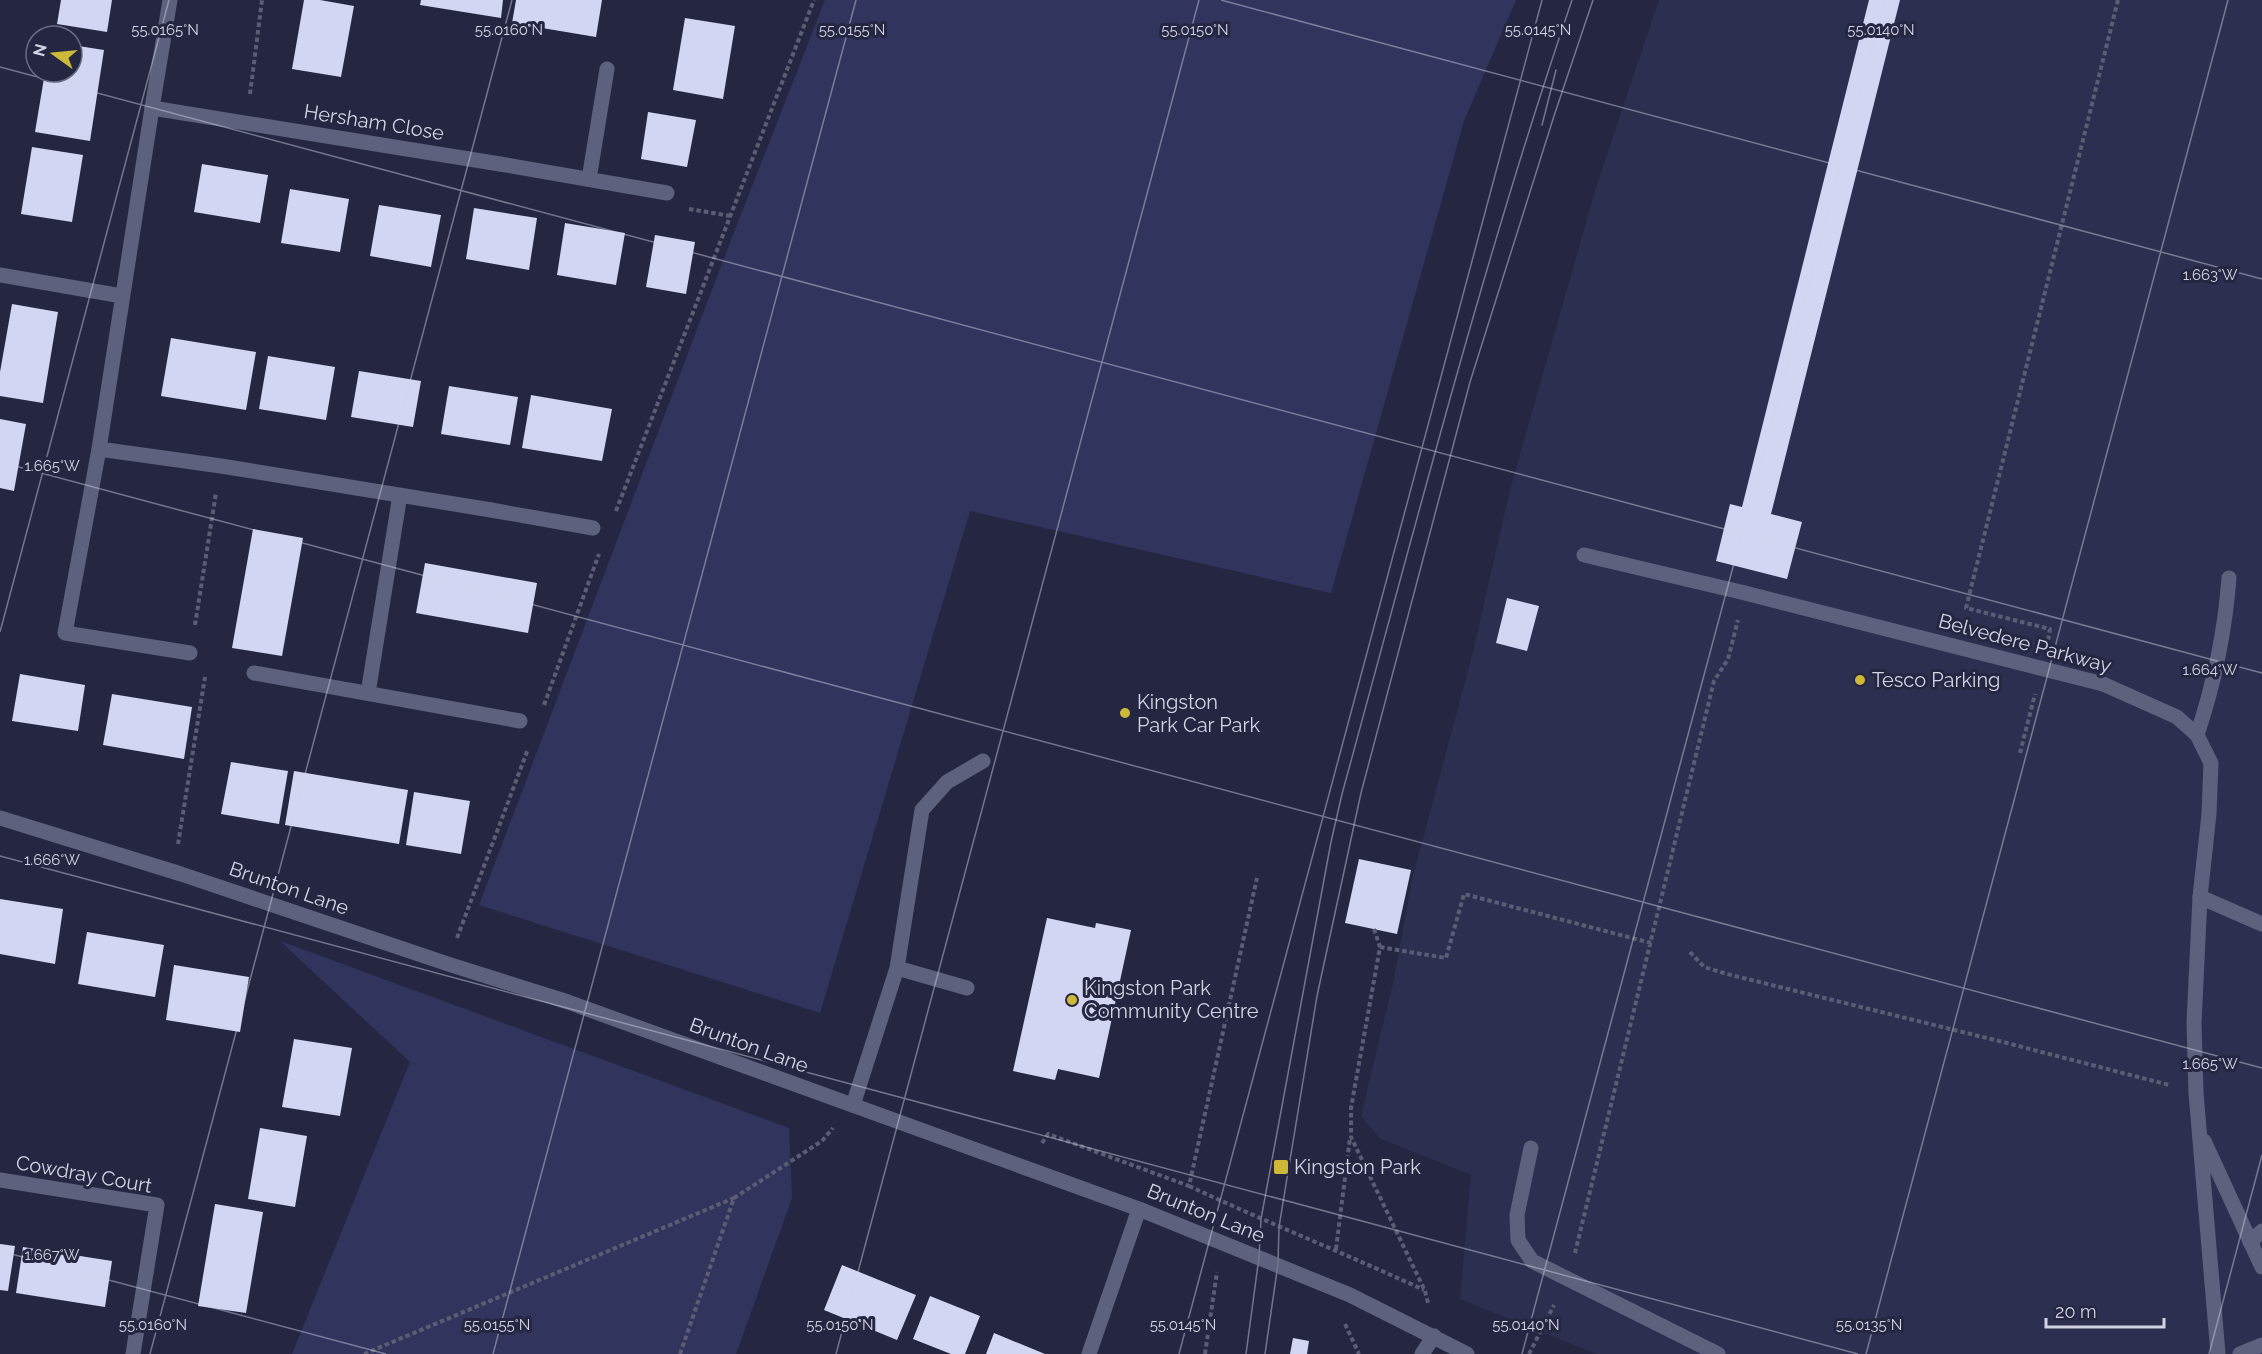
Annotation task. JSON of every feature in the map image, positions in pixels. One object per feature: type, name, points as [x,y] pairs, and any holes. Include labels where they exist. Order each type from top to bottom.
[{"type":"street","points":[[170,0],[99,449],[65,633],[190,653]]},
{"type":"street","points":[[589,178],[607,69]]},
{"type":"street","name":"Hersham Close","points":[[152,108],[589,178],[667,193]]},
{"type":"street","points":[[0,275],[122,296]]},
{"type":"street","points":[[99,449],[221,466],[593,528]]},
{"type":"street","points":[[368,693],[400,495]]},
{"type":"street","name":"Belvedere Parkway","points":[[1584,555],[1745,593],[2103,684],[2178,717],[2197,735],[2211,763],[2209,814],[2200,897],[2194,1023],[2196,1093],[2218,1354]]},
{"type":"street","points":[[2197,735],[2210,695],[2226,620],[2229,578]]},
{"type":"street","points":[[254,674],[520,721]]},
{"type":"street","points":[[853,1105],[897,968],[922,810],[947,782],[983,760]]},
{"type":"street","name":"Brunton Lane","points":[[0,818],[182,874],[568,1002],[1139,1209],[1350,1295],[1467,1354]]},
{"type":"street","points":[[2200,897],[2262,924]]},
{"type":"street","points":[[897,968],[967,987]]},
{"type":"street","name":"Belvedere Parkway","points":[[2199,1130],[2262,1267]]},
{"type":"street","points":[[1531,1148],[1517,1215],[1518,1240],[1532,1261],[1718,1354]]},
{"type":"street","name":"Cowdray Court","points":[[0,1180],[157,1205],[133,1354]]},
{"type":"street","points":[[1089,1354],[1139,1209]]},
{"type":"street","points":[[2250,1242],[2262,1231]]},
{"type":"street","points":[[1422,1354],[1434,1336]]},
{"type":"street","points":[[2240,1354],[2262,1345]]},
{"type":"path","points":[[246,123],[262,0]]},
{"type":"path","points":[[612,520],[814,0]]},
{"type":"path","points":[[2020,753],[2050,629],[1966,608],[2118,0]]},
{"type":"path","points":[[667,193],[684,208],[730,216]]},
{"type":"path","points":[[541,714],[600,553]]},
{"type":"path","points":[[1576,1251],[1714,681],[1728,659],[1745,593]]},
{"type":"path","points":[[448,964],[529,747]]},
{"type":"path","points":[[1189,1186],[1257,878]]},
{"type":"path","points":[[1380,947],[1446,958],[1464,894],[1651,943]]},
{"type":"path","points":[[1336,1249],[1351,1137],[1351,1108],[1380,947],[1374,928]]},
{"type":"path","points":[[1690,952],[1704,967],[1726,974],[2014,1044],[2196,1093]]},
{"type":"path","points":[[364,1354],[734,1198],[822,1141],[853,1105]]},
{"type":"path","points":[[1026,1168],[1048,1134],[1189,1186],[1279,1227],[1336,1249],[1425,1291]]},
{"type":"path","points":[[1351,1137],[1425,1291],[1434,1336]]},
{"type":"path","points":[[680,1354],[734,1198]]},
{"type":"path","points":[[1205,1354],[1218,1268]]},
{"type":"shaded area","points":[[825,0],[1516,0],[1464,121],[1331,593],[970,511],[820,1013],[479,905],[724,258]]},
{"type":"shaded area","name":"Tesco Parking","points":[[1659,0],[2262,0],[2262,1354],[1597,1354],[1460,1299],[1471,1175],[1379,1138],[1361,1116],[1394,979],[1412,880],[1473,652],[1510,490],[1595,191]]},
{"type":"shaded area","points":[[280,941],[789,1128],[792,1198],[736,1354],[292,1354],[410,1062]]},
{"type":"building","points":[[61,0],[112,0],[107,32],[84,28],[84,24],[57,24]]},
{"type":"building","points":[[304,0],[320,0],[354,6],[341,77],[292,69]]},
{"type":"building","points":[[421,0],[503,0],[501,18],[420,5]]},
{"type":"building","points":[[516,0],[602,0],[596,37],[512,23]]},
{"type":"building","points":[[1869,0],[1900,0],[1771,514],[1802,522],[1787,579],[1716,561],[1730,504],[1742,507]]},
{"type":"building","points":[[685,18],[735,26],[723,99],[673,90]]},
{"type":"building","points":[[84,47],[104,50],[90,141],[35,132],[43,84],[84,84]]},
{"type":"building","points":[[648,112],[696,120],[687,167],[641,159]]},
{"type":"building","points":[[32,147],[83,155],[72,222],[21,214]]},
{"type":"building","points":[[202,164],[268,175],[260,223],[194,212]]},
{"type":"building","points":[[290,189],[349,199],[340,252],[281,243]]},
{"type":"building","points":[[379,205],[441,215],[431,267],[370,256]]},
{"type":"building","points":[[474,208],[537,218],[529,270],[466,259]]},
{"type":"building","points":[[565,223],[625,233],[616,285],[557,275]]},
{"type":"building","points":[[655,235],[695,242],[686,294],[646,287]]},
{"type":"building","points":[[12,304],[58,312],[43,403],[0,396],[0,372]]},
{"type":"building","points":[[171,338],[256,352],[246,410],[161,396]]},
{"type":"building","points":[[268,356],[335,367],[326,420],[259,409]]},
{"type":"building","points":[[359,371],[421,381],[413,427],[351,417]]},
{"type":"building","points":[[449,386],[518,397],[510,445],[441,434]]},
{"type":"building","points":[[531,395],[612,409],[602,461],[522,448]]},
{"type":"building","points":[[0,419],[26,424],[14,491],[0,488]]},
{"type":"building","points":[[253,529],[303,538],[282,656],[232,648]]},
{"type":"building","points":[[425,563],[537,583],[528,633],[416,613]]},
{"type":"building","points":[[1507,598],[1539,606],[1527,651],[1496,643]]},
{"type":"building","points":[[20,674],[85,685],[78,731],[12,721]]},
{"type":"building","points":[[112,694],[192,707],[184,759],[103,745]]},
{"type":"building","points":[[231,762],[288,771],[279,824],[221,814]]},
{"type":"building","points":[[294,771],[408,790],[399,844],[285,825]]},
{"type":"building","points":[[414,792],[470,801],[461,854],[406,845]]},
{"type":"building","points":[[1359,859],[1411,870],[1397,934],[1345,923]]},
{"type":"building","points":[[0,899],[63,909],[55,964],[0,954]]},
{"type":"building","name":"Kingston Park Community Centre","points":[[1047,918],[1095,928],[1096,923],[1131,930],[1099,1078],[1058,1069],[1055,1080],[1013,1071]]},
{"type":"building","points":[[87,932],[164,945],[155,997],[78,984]]},
{"type":"building","points":[[174,965],[249,977],[240,1032],[166,1020]]},
{"type":"building","points":[[294,1039],[352,1048],[340,1116],[282,1107]]},
{"type":"building","points":[[260,1128],[307,1136],[295,1207],[248,1199]]},
{"type":"building","points":[[215,1204],[263,1212],[246,1313],[198,1306]]},
{"type":"building","points":[[0,1244],[15,1246],[8,1291],[0,1290]]},
{"type":"building","points":[[23,1247],[112,1261],[105,1307],[16,1293]]},
{"type":"building","points":[[842,1265],[916,1295],[897,1340],[824,1310]]},
{"type":"building","points":[[930,1296],[980,1316],[965,1354],[951,1354],[913,1339]]},
{"type":"building","points":[[994,1333],[1045,1354],[986,1354]]},
{"type":"building","points":[[1293,1338],[1309,1341],[1307,1354],[1290,1354]]},
{"type":"tram line","points":[[1246,1354],[1259,1257],[1261,1219],[1331,842],[1342,794],[1479,296],[1572,0]]},
{"type":"tram line","points":[[1265,1354],[1278,1264],[1279,1227],[1317,996],[1361,793],[1470,382],[1593,0]]},
{"type":"tram line","points":[[1542,125],[1556,70]]},
{"type":"place","name":"Tesco Parking","points":[[1860,680]]},
{"type":"place","name":"Kingston Park Car Park","points":[[1125,713]]},
{"type":"place","name":"Kingston Park Community Centre","points":[[1072,1000]]},
{"type":"place","name":"Kingston Park","points":[[1281,1167]]}]
